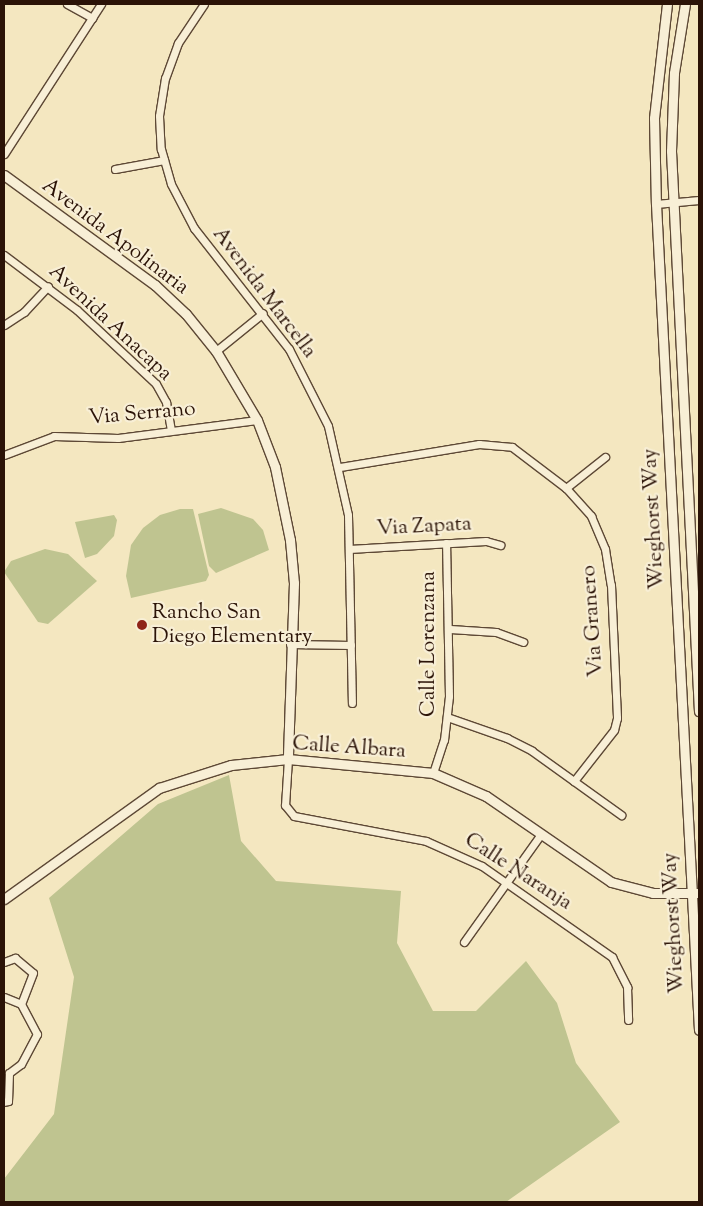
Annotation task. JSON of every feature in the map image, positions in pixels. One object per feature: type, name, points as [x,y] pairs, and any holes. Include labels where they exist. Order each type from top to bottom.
[{"type":"street","points":[[67,4],[92,18]]},
{"type":"street","points":[[4,154],[101,4]]},
{"type":"street","name":"Avenida Marcella","points":[[204,4],[178,43],[165,78],[159,116],[164,160],[171,184],[194,228],[263,313],[317,398],[340,467],[348,515],[352,703]]},
{"type":"street","name":"Wieghorst Way","points":[[667,4],[654,118],[656,204],[695,893],[699,1030]]},
{"type":"street","name":"Wieghorst Way","points":[[685,4],[674,73],[675,203],[699,711]]},
{"type":"street","points":[[115,169],[164,160]]},
{"type":"street","name":"Avenida Apolinaria","points":[[4,175],[155,285],[216,350],[257,420],[275,467],[290,540],[294,584],[290,644],[288,759]]},
{"type":"street","points":[[656,204],[699,200]]},
{"type":"street","name":"Avenida Anacapa","points":[[4,255],[48,286],[156,384],[166,402],[172,430]]},
{"type":"street","points":[[4,325],[19,317],[48,286]]},
{"type":"street","points":[[216,350],[263,313]]},
{"type":"street","name":"Via Serrano","points":[[4,455],[54,436],[118,438],[257,420]]},
{"type":"street","name":"Via Granero","points":[[340,467],[494,444],[512,447],[566,488],[591,516],[605,549],[618,718],[614,730],[574,781]]},
{"type":"street","points":[[566,488],[605,457]]},
{"type":"street","name":"Via Zapata","points":[[349,549],[486,541],[500,545]]},
{"type":"street","name":"Calle Lorenzana","points":[[434,773],[447,717],[450,629],[446,544]]},
{"type":"street","points":[[450,629],[496,632],[523,642]]},
{"type":"street","points":[[290,644],[351,645]]},
{"type":"street","points":[[447,717],[507,738],[574,781],[621,815]]},
{"type":"street","name":"Calle Albara","points":[[4,899],[159,788],[231,765],[288,759],[434,773],[486,796],[590,871],[616,884],[648,892],[695,893]]},
{"type":"street","name":"Calle Naranja","points":[[288,759],[285,804],[294,816],[302,819],[426,840],[470,858],[612,957],[627,987],[628,1020]]},
{"type":"street","points":[[464,942],[541,834]]},
{"type":"street","points":[[4,962],[15,958],[33,973],[34,980],[20,1004]]},
{"type":"street","points":[[4,997],[20,1004],[37,1034],[20,1064],[9,1073],[8,1101],[4,1102]]},
{"type":"green space","points":[[221,508],[253,519],[263,530],[269,550],[216,573],[209,566],[198,514]]},
{"type":"green space","points":[[180,509],[193,509],[209,575],[206,581],[131,598],[126,576],[131,545],[143,528],[160,515]]},
{"type":"green space","points":[[114,515],[117,520],[114,536],[97,554],[85,558],[75,522]]},
{"type":"green space","points":[[45,549],[68,554],[97,581],[48,624],[38,622],[4,572],[11,561]]},
{"type":"green space","points":[[229,775],[241,841],[276,881],[401,891],[397,943],[433,1011],[476,1011],[526,961],[557,1003],[576,1063],[620,1122],[506,1202],[4,1202],[4,1179],[54,1114],[74,977],[49,898],[158,804]]},
{"type":"place","name":"Rancho San Diego Elementary","points":[[142,625]]}]
